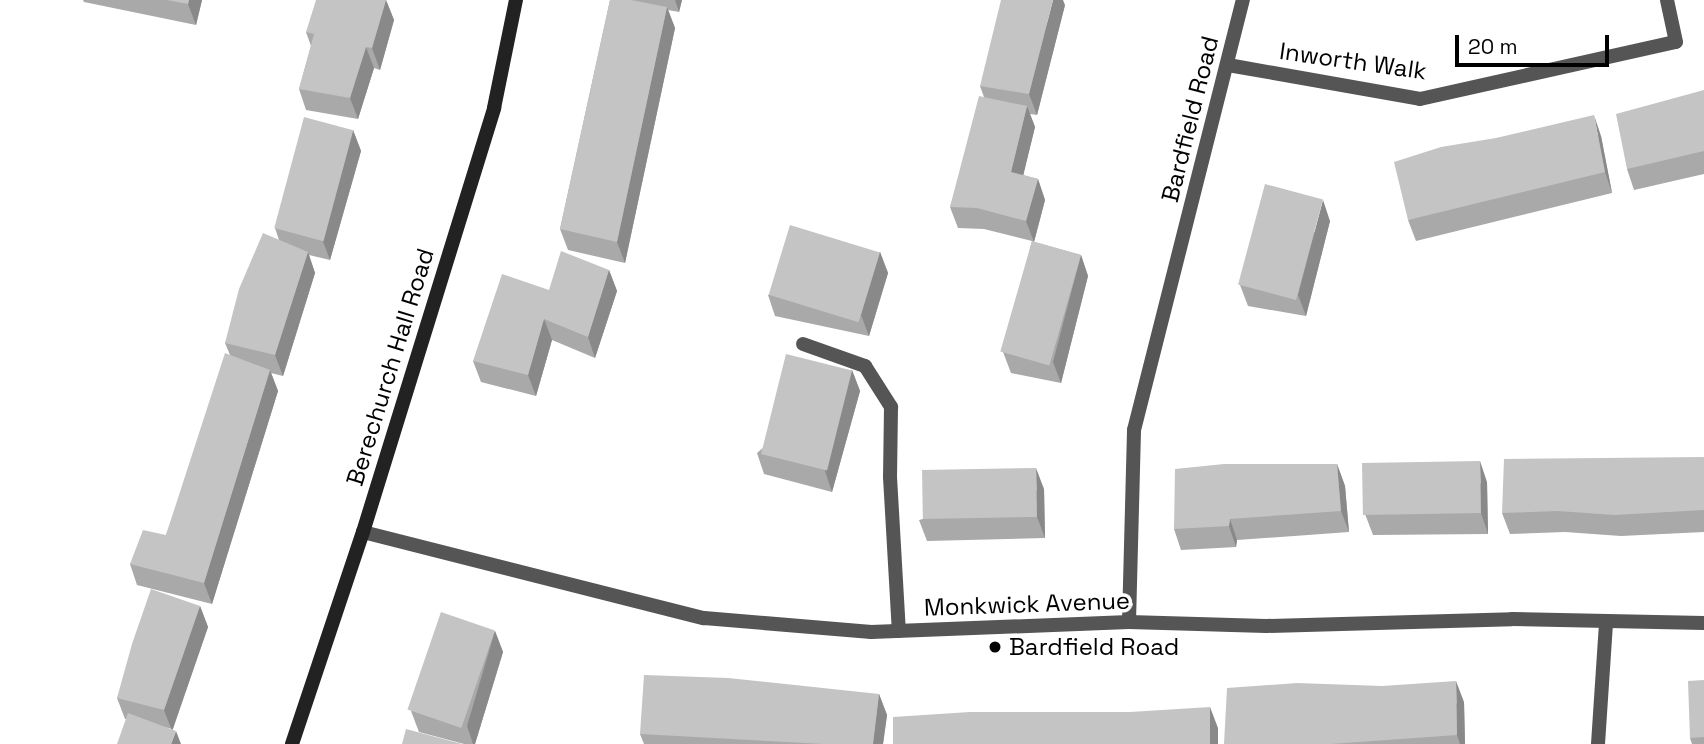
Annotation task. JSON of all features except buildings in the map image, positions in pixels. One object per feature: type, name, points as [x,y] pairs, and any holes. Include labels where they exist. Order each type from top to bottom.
[{"type":"street","name":"Berechurch Hall Road","points":[[292,744],[363,532],[495,108],[516,0]]},
{"type":"street","name":"Bardfield Road","points":[[1129,622],[1134,430],[1243,0]]},
{"type":"street","name":"Inworth Walk","points":[[1227,65],[1420,99],[1676,43],[1667,0]]},
{"type":"street","points":[[803,344],[865,366],[891,407],[890,477],[899,631]]},
{"type":"street","name":"Monkwick Avenue","points":[[363,532],[704,618],[871,632],[1129,622],[1266,626],[1512,619],[1704,623]]},
{"type":"street","points":[[1598,744],[1606,622]]},
{"type":"place","name":"Bardfield Road","points":[[995,647]]}]
